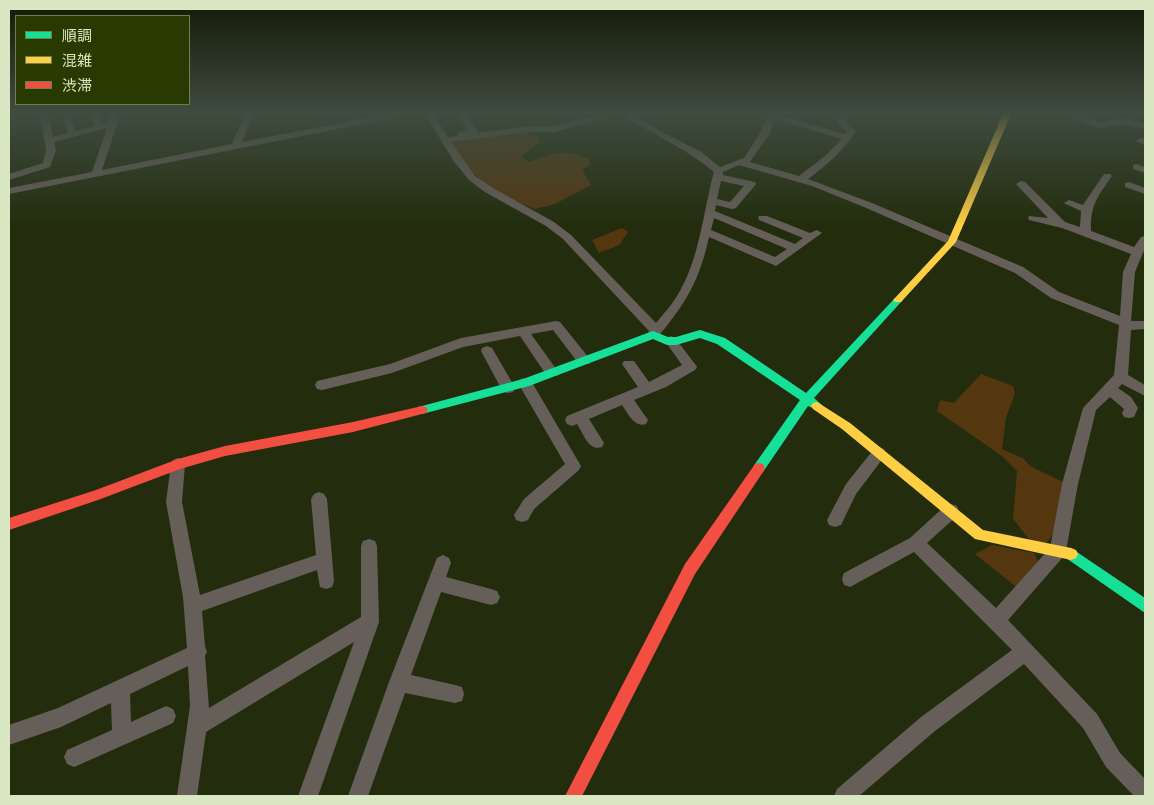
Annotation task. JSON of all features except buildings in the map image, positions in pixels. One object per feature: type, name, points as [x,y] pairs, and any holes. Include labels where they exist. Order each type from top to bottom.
[{"type":"street","points":[[9,176],[48,165],[51,152]]},
{"type":"street","points":[[96,174],[104,152]]},
{"type":"street","points":[[9,191],[204,152]]},
{"type":"street","points":[[455,152],[458,160],[472,178],[489,190],[550,224],[567,237],[655,333],[671,341],[690,367],[647,389],[576,418],[597,443]]},
{"type":"street","points":[[694,152],[719,174],[751,184],[732,206],[711,200]]},
{"type":"street","points":[[9,524],[98,495],[178,464],[225,451],[353,427],[525,383],[655,333],[686,292],[705,230],[719,174],[739,162],[748,160],[753,152]]},
{"type":"street","points":[[800,180],[837,152]]},
{"type":"street","points":[[573,796],[690,569],[807,400],[952,242],[991,152]]},
{"type":"street","points":[[739,162],[816,184],[1019,270],[1055,295],[1125,324],[1145,326]]},
{"type":"street","points":[[1086,234],[1085,209],[1091,197],[1107,176]]},
{"type":"street","points":[[1021,184],[1032,192],[1051,217],[1065,226]]},
{"type":"street","points":[[1129,186],[1145,191]]},
{"type":"street","points":[[1069,203],[1085,209]]},
{"type":"street","points":[[709,212],[795,248]]},
{"type":"street","points":[[705,230],[776,262],[814,235],[763,218]]},
{"type":"street","points":[[1033,218],[1065,226],[1137,252]]},
{"type":"street","points":[[996,620],[1058,551],[1070,484],[1090,408],[1121,378],[1129,272],[1137,252],[1145,239]]},
{"type":"street","points":[[322,385],[392,368],[461,343],[556,325],[584,361]]},
{"type":"street","points":[[671,341],[700,334],[721,341],[846,426],[980,535],[1072,554],[1145,606]]},
{"type":"street","points":[[526,336],[552,373]]},
{"type":"street","points":[[487,351],[508,388]]},
{"type":"street","points":[[629,364],[647,389]]},
{"type":"street","points":[[1121,378],[1145,391]]},
{"type":"street","points":[[522,515],[529,504],[574,466],[525,383]]},
{"type":"street","points":[[1109,389],[1126,401],[1131,408],[1129,413]]},
{"type":"street","points":[[625,398],[641,420]]},
{"type":"street","points":[[835,520],[851,489],[879,453]]},
{"type":"street","points":[[178,464],[174,502],[193,606],[198,652],[200,706],[187,796]]},
{"type":"street","points":[[319,499],[326,581]]},
{"type":"street","points":[[850,580],[916,544],[951,512]]},
{"type":"street","points":[[916,544],[996,620],[1090,721],[1113,760],[1145,793]]},
{"type":"street","points":[[308,796],[370,622],[369,546]]},
{"type":"street","points":[[193,606],[324,560]]},
{"type":"street","points":[[358,796],[442,563]]},
{"type":"street","points":[[436,583],[491,596]]},
{"type":"street","points":[[197,726],[370,622]]},
{"type":"street","points":[[9,735],[61,717],[198,652]]},
{"type":"street","points":[[844,796],[928,724],[1025,652]]},
{"type":"street","points":[[398,682],[455,694]]},
{"type":"street","points":[[120,690],[122,736]]},
{"type":"street","points":[[74,757],[166,716]]},
{"type":"shaded area","points":[[457,152],[527,152],[521,157],[529,162],[552,154],[574,154],[589,159],[589,165],[582,170],[591,185],[555,204],[535,209],[507,197],[486,184],[476,176]]},
{"type":"shaded area","points":[[622,228],[628,232],[619,245],[599,253],[592,240]]},
{"type":"shaded area","points":[[981,374],[1013,386],[1015,394],[1006,417],[1002,449],[1024,459],[1030,466],[1065,483],[1054,533],[1045,545],[1028,538],[1013,519],[1017,471],[1002,456],[937,411],[940,400],[954,403]]},
{"type":"shaded area","points":[[992,545],[1034,553],[1040,565],[1019,589],[975,554]]},
{"type":"traffic: fast","points":[[759,468],[807,399],[898,300]]},
{"type":"traffic: fast","points":[[422,410],[525,383],[653,335],[667,341],[676,341],[700,334],[721,341],[817,406]]},
{"type":"traffic: fast","points":[[1071,554],[1145,606]]},
{"type":"traffic: slow","points":[[898,300],[952,242],[991,152]]},
{"type":"traffic: slow","points":[[817,406],[846,426],[980,535],[1071,554]]},
{"type":"traffic: jam","points":[[9,524],[98,495],[178,464],[225,451],[353,427],[422,410]]},
{"type":"traffic: jam","points":[[573,796],[690,569],[759,468]]}]
